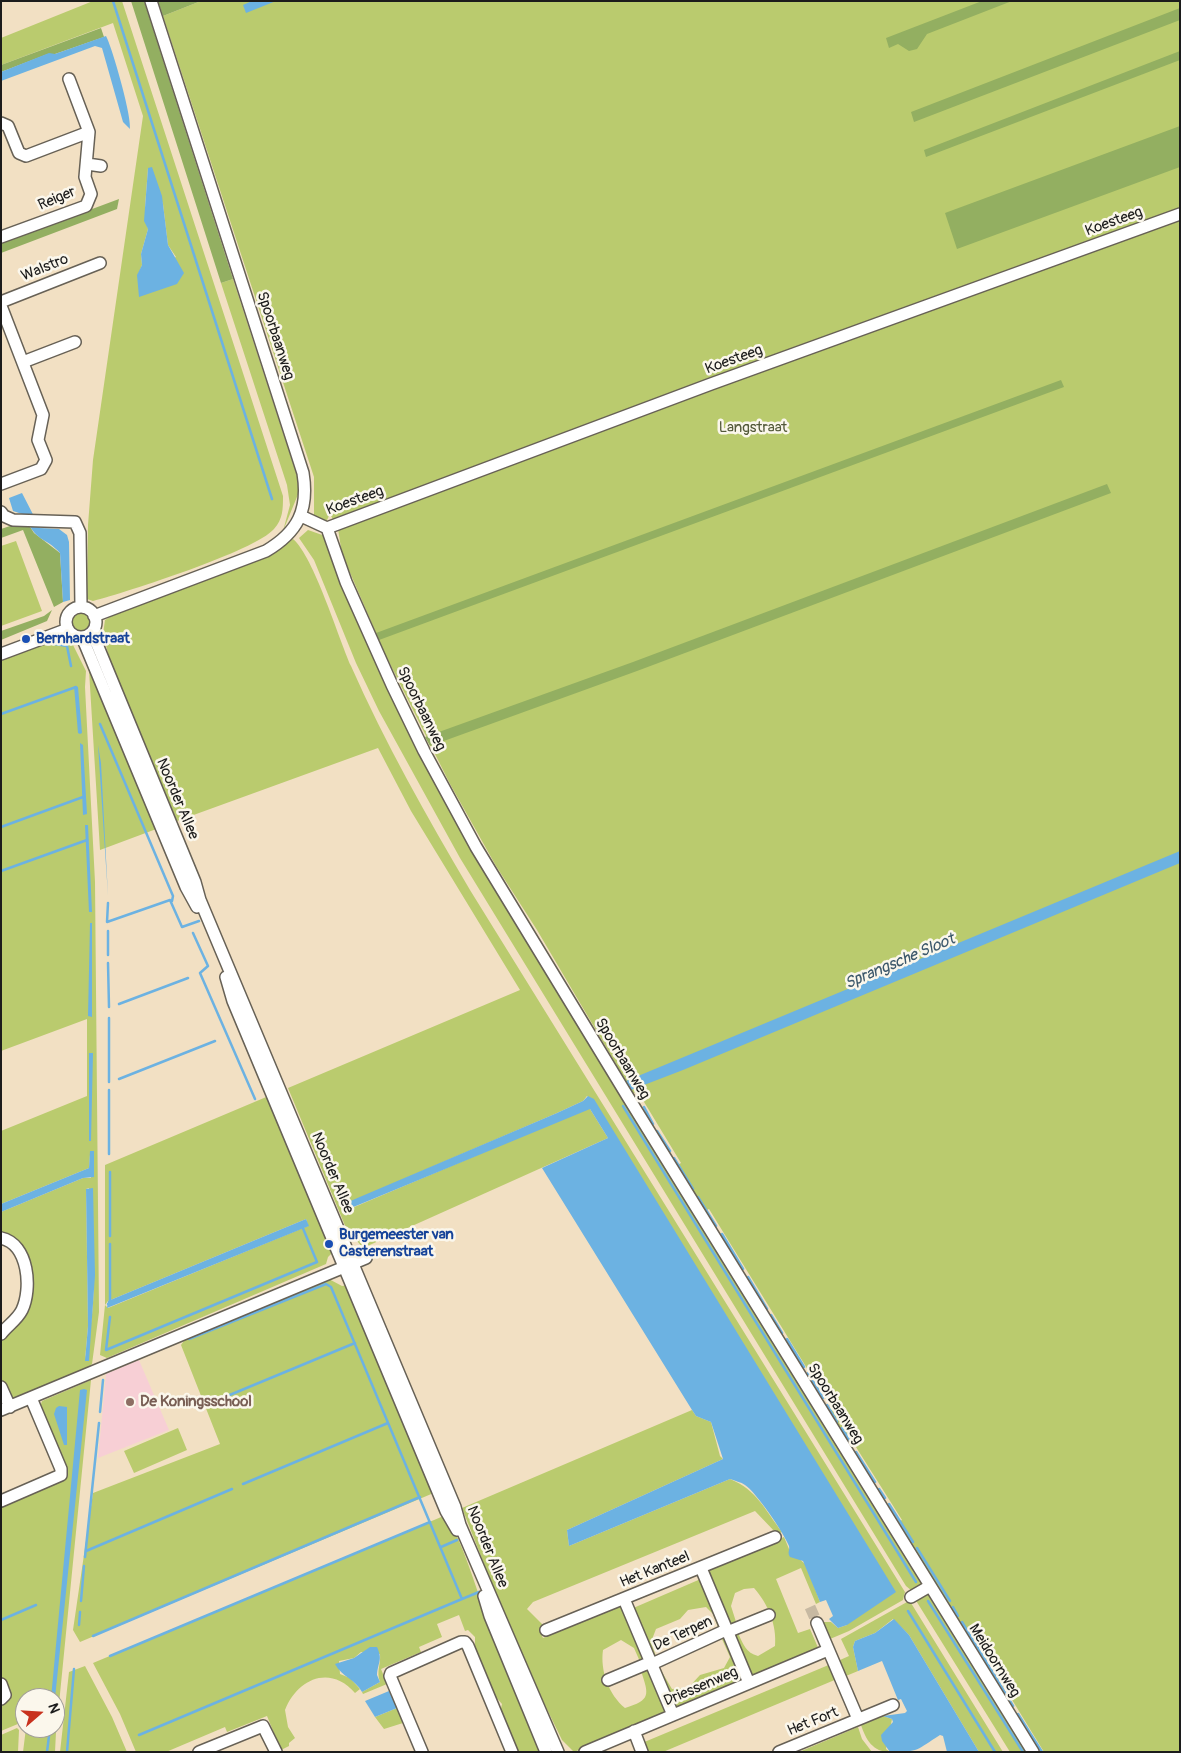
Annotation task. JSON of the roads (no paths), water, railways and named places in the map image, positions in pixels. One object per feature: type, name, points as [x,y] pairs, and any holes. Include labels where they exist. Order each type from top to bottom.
[{"type":"street","name":"Spoorbaanweg","points":[[94,616],[266,551],[282,542],[290,533],[300,516],[305,501],[303,473],[151,1]]},
{"type":"street","name":"Reiger","points":[[1,237],[86,206],[91,194],[85,177],[89,132],[69,79]]},
{"type":"street","points":[[1,123],[8,126],[18,153],[26,156],[89,132]]},
{"type":"street","points":[[87,164],[101,166]]},
{"type":"street","name":"Koesteeg","points":[[300,516],[327,528],[729,378],[1180,214]]},
{"type":"street","name":"Walstro","points":[[1,302],[100,263]]},
{"type":"street","points":[[1,306],[4,319],[43,415],[38,440],[46,460],[41,469],[1,484]]},
{"type":"street","points":[[23,362],[75,342]]},
{"type":"street","points":[[1,512],[8,519],[70,520],[75,522],[80,533],[81,607]]},
{"type":"street","name":"Spoorbaanweg","points":[[327,528],[346,582],[392,685],[424,751],[476,847],[930,1586]]},
{"type":"street","points":[[81,607],[90,610],[94,616],[96,622],[87,635],[74,635],[68,629],[67,616],[73,609],[81,607]]},
{"type":"street","points":[[1,654],[68,629]]},
{"type":"street","name":"Noorder Allee","points":[[87,635],[195,882],[200,900],[265,1064],[558,1752]]},
{"type":"street","points":[[1,1238],[11,1242],[19,1250],[25,1269],[27,1286],[21,1310],[1,1334]]},
{"type":"street","points":[[1,1387],[6,1408],[366,1258]]},
{"type":"street","name":"Noorder Allee","points":[[349,1265],[446,1511],[454,1525],[486,1600],[490,1616],[546,1752]]},
{"type":"street","points":[[1,1502],[61,1475],[61,1470],[32,1398]]},
{"type":"street","name":"Het Kanteel","points":[[546,1630],[775,1537]]},
{"type":"street","name":"De Terpen","points":[[701,1568],[749,1683]]},
{"type":"street","points":[[911,1597],[930,1586]]},
{"type":"street","name":"Meidoornweg","points":[[930,1586],[1033,1752]]},
{"type":"street","name":"De Terpen","points":[[624,1599],[673,1715]]},
{"type":"street","name":"De Terpen","points":[[608,1680],[769,1615]]},
{"type":"street","name":"Het Fort","points":[[817,1623],[858,1719]]},
{"type":"street","points":[[422,1752],[390,1676],[392,1673],[432,1654],[466,1642],[512,1752]]},
{"type":"street","name":"Driessenweg","points":[[585,1752],[828,1650]]},
{"type":"street","points":[[1,1684],[5,1696],[1,1699]]},
{"type":"street","name":"Het Fort","points":[[779,1752],[893,1705]]},
{"type":"street","points":[[199,1752],[263,1726],[276,1752]]},
{"type":"street","points":[[634,1731],[642,1752]]},
{"type":"water","points":[[252,1],[276,1],[246,13],[243,5]]},
{"type":"water","points":[[106,36],[121,82],[130,129],[123,122],[102,48],[95,46],[1,81],[1,72],[49,53],[55,54]]},
{"type":"water","points":[[152,167],[162,196],[168,245],[184,273],[177,284],[139,297],[137,275],[142,265],[141,254],[148,229],[144,221],[148,168]]},
{"type":"water","points":[[22,493],[40,528],[59,529],[67,535],[69,542],[70,600],[63,602],[60,553],[37,535],[25,515],[13,511],[9,498]]},
{"type":"water","points":[[74,686],[78,687],[82,733],[80,734],[78,733]]},
{"type":"water","points":[[80,743],[83,745],[87,814],[83,815]]},
{"type":"water","points":[[98,745],[101,763],[108,896]]},
{"type":"water","points":[[85,825],[88,825],[92,912],[89,912]]},
{"type":"water","name":"Sprangsche Sloot","points":[[1180,851],[1180,863],[683,1070],[631,1090],[626,1081]]},
{"type":"water","points":[[90,923],[92,923],[92,1017],[88,1016]]},
{"type":"water","points":[[89,1053],[93,1053],[91,1141],[89,1141]]},
{"type":"water","points":[[588,1096],[594,1099],[896,1592],[847,1625],[838,1628],[829,1619],[833,1616],[826,1600],[820,1602],[803,1561],[790,1557],[789,1546],[782,1532],[750,1489],[730,1479],[569,1546],[567,1530],[723,1459],[711,1422],[696,1416],[692,1410],[542,1168],[608,1138],[590,1109],[351,1208],[348,1202],[557,1113],[583,1101]]},
{"type":"water","points":[[90,1151],[94,1151],[94,1177],[83,1178],[1,1212],[1,1204],[89,1168]]},
{"type":"water","points":[[93,1188],[95,1275],[89,1361],[85,1361],[88,1326],[86,1189]]},
{"type":"water","points":[[306,1219],[309,1226],[107,1308],[108,1301]]},
{"type":"water","points":[[80,1390],[87,1390],[56,1688],[52,1688]]},
{"type":"water","points":[[59,1406],[67,1407],[67,1445],[64,1445],[54,1414]]},
{"type":"water","points":[[894,1619],[909,1635],[979,1752],[947,1752],[943,1736],[940,1735],[913,1751],[890,1752],[882,1741],[881,1735],[893,1722],[892,1719],[883,1716],[905,1713],[907,1711],[901,1699],[898,1700],[882,1661],[858,1671],[853,1647],[855,1641],[875,1633]]},
{"type":"water","points":[[370,1647],[377,1647],[379,1651],[380,1658],[377,1675],[380,1682],[362,1692],[335,1664],[354,1658]]},
{"type":"water","points":[[389,1691],[397,1708],[375,1717],[365,1701]]},
{"type":"waterway","points":[[113,1],[272,499]]},
{"type":"waterway","points":[[55,644],[67,646],[71,666]]},
{"type":"waterway","points":[[1,714],[76,687]]},
{"type":"waterway","points":[[100,724],[173,896],[172,901]]},
{"type":"waterway","points":[[1,827],[83,797]]},
{"type":"waterway","points":[[1,871],[87,840]]},
{"type":"waterway","points":[[108,903],[107,922],[170,900],[182,927],[199,921]]},
{"type":"waterway","points":[[108,931],[108,955]]},
{"type":"waterway","points":[[193,933],[208,966],[200,973],[255,1099]]},
{"type":"waterway","points":[[108,963],[109,1007]]},
{"type":"waterway","points":[[119,1004],[188,978]]},
{"type":"waterway","points":[[109,1018],[109,1082]]},
{"type":"waterway","points":[[119,1079],[215,1041]]},
{"type":"waterway","points":[[109,1090],[109,1154]]},
{"type":"waterway","points":[[623,1106],[916,1582]]},
{"type":"waterway","points":[[644,1107],[653,1124]]},
{"type":"waterway","points":[[657,1131],[670,1151]]},
{"type":"waterway","points":[[674,1158],[693,1189]]},
{"type":"waterway","points":[[110,1172],[110,1236]]},
{"type":"waterway","points":[[698,1197],[716,1226]]},
{"type":"waterway","points":[[110,1317],[106,1350],[317,1262],[302,1226]]},
{"type":"waterway","points":[[722,1234],[743,1269]]},
{"type":"waterway","points":[[108,1304],[110,1304],[110,1244]]},
{"type":"waterway","points":[[748,1277],[767,1309]]},
{"type":"waterway","points":[[139,1735],[462,1599],[331,1287],[326,1284],[189,1339]]},
{"type":"waterway","points":[[771,1315],[782,1333]]},
{"type":"waterway","points":[[787,1339],[804,1367]]},
{"type":"waterway","points":[[220,1399],[355,1343]]},
{"type":"waterway","points":[[808,1373],[823,1398]]},
{"type":"waterway","points":[[100,1412],[103,1380]]},
{"type":"waterway","points":[[827,1405],[837,1422]]},
{"type":"waterway","points":[[85,1557],[99,1423]]},
{"type":"waterway","points":[[243,1484],[388,1423]]},
{"type":"waterway","points":[[842,1428],[852,1445]]},
{"type":"waterway","points":[[856,1452],[875,1482]]},
{"type":"waterway","points":[[86,1551],[232,1489]]},
{"type":"waterway","points":[[879,1489],[885,1498]]},
{"type":"waterway","points":[[93,1636],[420,1497]]},
{"type":"waterway","points":[[889,1504],[913,1542]]},
{"type":"waterway","points":[[110,1656],[430,1522]]},
{"type":"waterway","points":[[441,1547],[457,1540]]},
{"type":"waterway","points":[[917,1548],[950,1601]]},
{"type":"waterway","points":[[81,1601],[84,1566]]},
{"type":"waterway","points":[[462,1599],[479,1592]]},
{"type":"waterway","points":[[928,1601],[1023,1752]]},
{"type":"waterway","points":[[1,1620],[36,1605]]},
{"type":"waterway","points":[[953,1607],[958,1616]]},
{"type":"waterway","points":[[908,1611],[995,1752]]},
{"type":"waterway","points":[[79,1625],[80,1612]]},
{"type":"waterway","points":[[962,1622],[1013,1706]]},
{"type":"waterway","points":[[67,1752],[74,1669]]},
{"type":"waterway","points":[[1018,1714],[1042,1752]]},
{"type":"waterway","points":[[47,1752],[49,1738]]},
{"type":"tunnel","points":[[810,1607],[817,1623]]},
{"type":"place","name":"Bernhardstraat","points":[[26,639]]},
{"type":"place","name":"Burgemeester van Casterenstraat","points":[[329,1244]]},
{"type":"place","name":"De Koningsschool","points":[[130,1402]]},
{"type":"park label","name":"Langstraat","points":[[753,428]]}]
